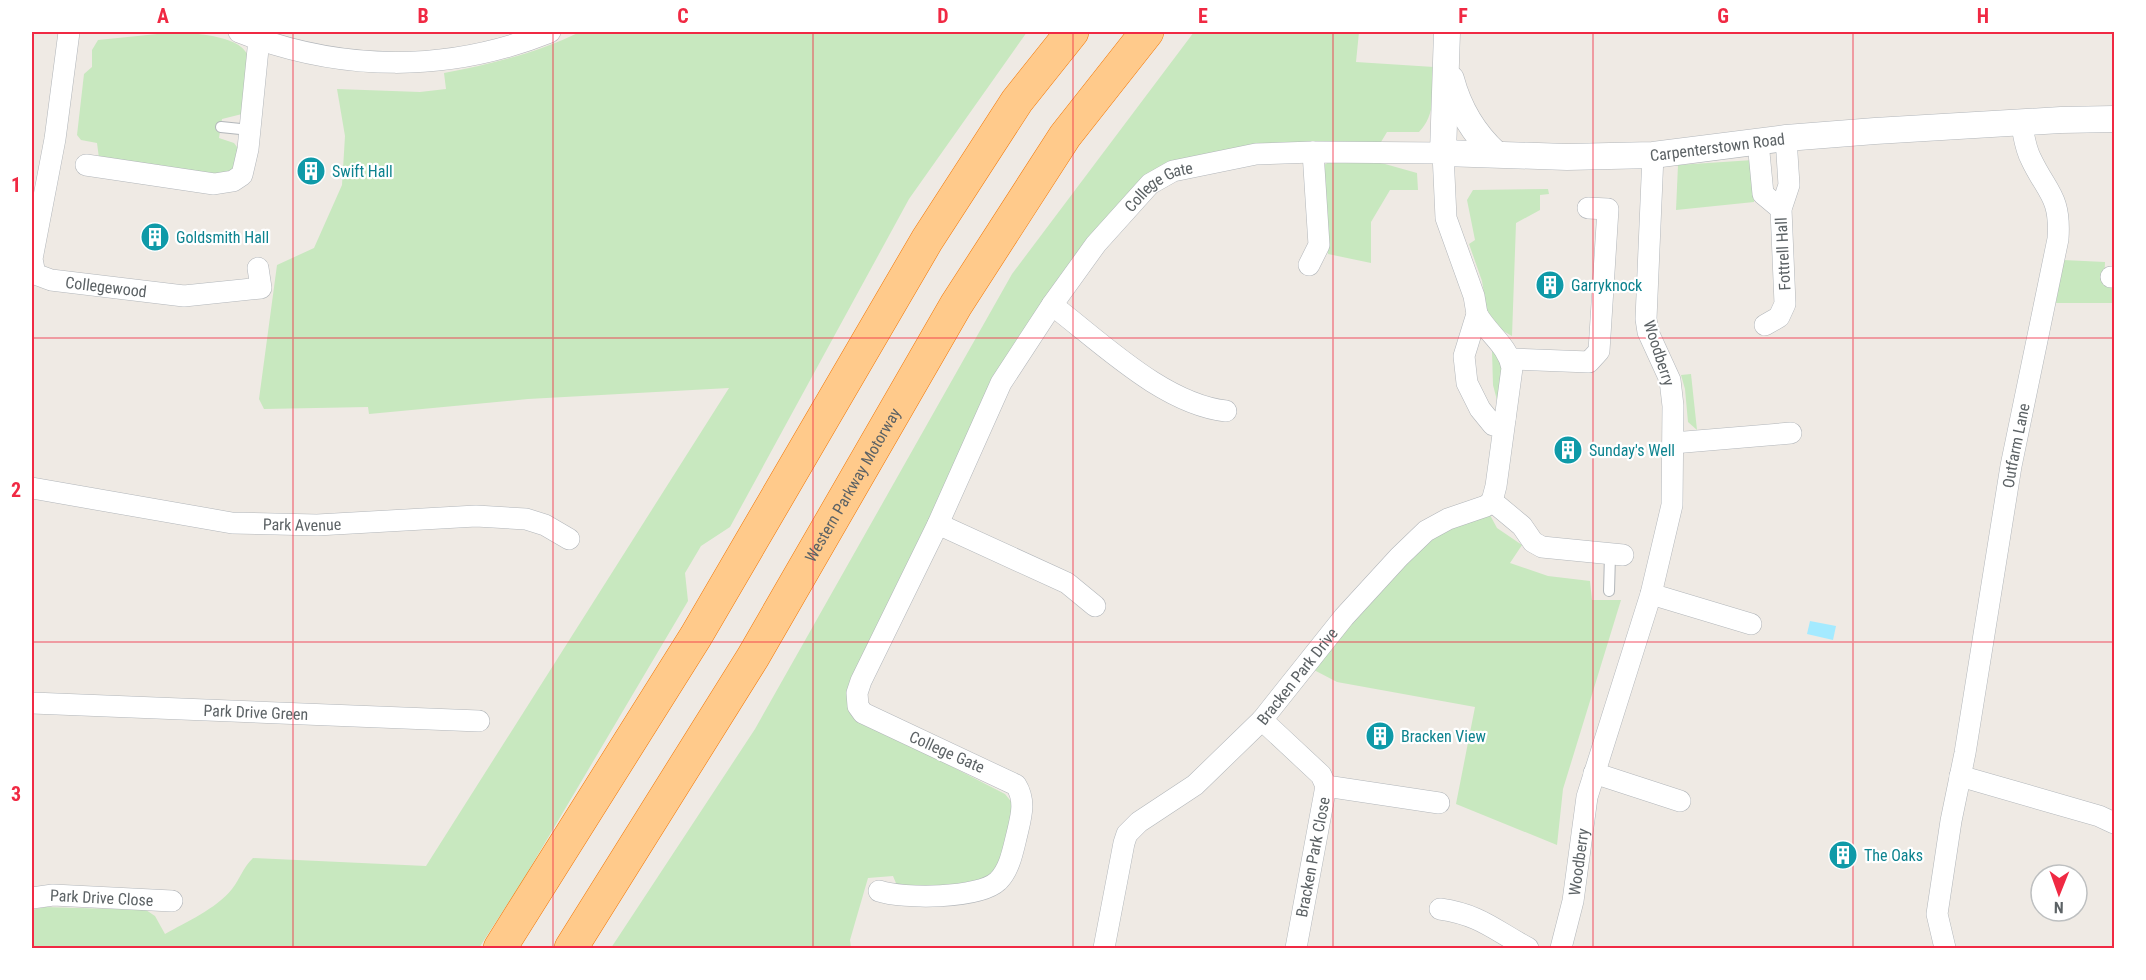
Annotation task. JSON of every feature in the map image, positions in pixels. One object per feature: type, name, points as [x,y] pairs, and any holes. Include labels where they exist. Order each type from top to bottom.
[{"type":"highway","points":[[500,948],[696,636],[927,240],[1017,101],[1072,32]]},
{"type":"highway","name":"Western Parkway Motorway","points":[[571,948],[753,657],[956,305],[1065,136],[1147,32]]},
{"type":"street","name":"Collegewood","points":[[69,32],[55,139],[32,259],[35,274],[51,280],[184,296],[261,288],[258,268]]},
{"type":"street","points":[[239,32],[259,39],[295,40],[350,61],[431,63],[478,55],[517,38],[550,32]]},
{"type":"street","points":[[1447,32],[1443,153],[1446,218],[1474,296],[1477,314],[1485,329],[1497,339],[1511,358],[1512,368],[1492,501],[1522,526],[1533,542],[1542,547],[1616,555]]},
{"type":"street","points":[[86,165],[225,184],[242,175],[250,130],[259,39]]},
{"type":"street","points":[[1447,63],[1458,103],[1482,142],[1496,154]]},
{"type":"street","name":"Carpenterstown Road","points":[[1443,153],[1653,155],[1786,138],[2020,122],[2115,119]]},
{"type":"street","name":"Outfarm Lane","points":[[1945,948],[1937,914],[2012,466],[2058,239],[2058,209],[2054,196],[2028,154],[2020,122]]},
{"type":"street","name":"Fottrell Hall","points":[[1765,325],[1779,317],[1785,304],[1781,209],[1789,185],[1786,138]]},
{"type":"street","name":"Fottrell Hall","points":[[1758,142],[1763,194],[1781,209]]},
{"type":"street","points":[[1309,265],[1319,245],[1313,152]]},
{"type":"street","name":"College Gate","points":[[879,891],[898,896],[930,896],[990,886],[1005,872],[1021,817],[1022,794],[1010,780],[863,713],[858,706],[857,693],[878,643],[938,524],[1001,383],[1052,305],[1096,244],[1150,184],[1173,171],[1256,154],[1443,153]]},
{"type":"street","name":"Woodberry","points":[[1561,948],[1573,901],[1587,797],[1651,594],[1672,505],[1673,443],[1670,380],[1648,332],[1646,320],[1653,155]]},
{"type":"street","points":[[1511,358],[1589,362],[1599,351],[1608,209],[1588,208]]},
{"type":"street","points":[[1052,305],[1171,394],[1208,409],[1226,411]]},
{"type":"street","points":[[1477,314],[1464,356],[1467,383],[1480,409],[1493,425],[1505,418]]},
{"type":"street","points":[[1673,443],[1791,433]]},
{"type":"street","name":"Park Avenue","points":[[32,488],[232,523],[317,525],[476,516],[526,519],[545,525],[569,539]]},
{"type":"street","name":"Bracken Park Drive","points":[[1104,948],[1127,834],[1139,822],[1195,785],[1262,720],[1351,609],[1399,556],[1426,531],[1448,519],[1486,506],[1492,501]]},
{"type":"street","points":[[938,524],[1067,584],[1095,606]]},
{"type":"street","points":[[1651,594],[1751,624]]},
{"type":"street","name":"Park Drive Green","points":[[32,703],[479,721]]},
{"type":"street","name":"Bracken Park Close","points":[[1262,720],[1321,775],[1326,786],[1296,948]]},
{"type":"street","points":[[1594,773],[1680,801]]},
{"type":"street","points":[[1960,776],[2099,816],[2115,823]]},
{"type":"street","points":[[1326,786],[1439,803]]},
{"type":"street","name":"Park Drive Close","points":[[32,898],[53,896],[172,901]]},
{"type":"street","points":[[1440,909],[1461,912],[1487,922],[1516,945]]},
{"type":"lane","points":[[221,127],[250,130]]},
{"type":"lane","points":[[1608,591],[1616,555]]},
{"type":"green space","points":[[177,32],[208,35],[231,41],[247,53],[249,68],[242,114],[222,119],[219,138],[234,143],[240,151],[235,170],[223,177],[99,158],[97,143],[81,140],[77,135],[84,74],[92,67],[92,50],[98,40]]},
{"type":"green space","points":[[580,32],[1027,32],[909,199],[730,527],[701,546],[685,573],[688,601],[523,880],[479,948],[32,948],[32,910],[45,907],[146,910],[155,916],[165,934],[218,903],[235,885],[253,858],[426,866],[729,388],[528,399],[369,414],[368,407],[264,409],[259,399],[277,265],[314,248],[342,185],[345,136],[337,89],[420,92],[446,89],[444,73],[514,57]]},
{"type":"green space","points":[[1194,32],[1359,32],[1356,62],[1434,67],[1431,110],[1419,132],[1387,132],[1381,142],[1295,144],[1239,149],[1183,162],[1156,173],[1001,383],[855,717],[1005,794],[1014,805],[1005,848],[997,869],[977,883],[951,888],[898,888],[893,876],[868,878],[850,940],[851,948],[611,948],[755,729],[1012,274]]},
{"type":"green space","points":[[1339,156],[1385,164],[1417,173],[1418,190],[1390,190],[1371,222],[1371,263],[1328,254],[1324,165]]},
{"type":"green space","points":[[1753,160],[1754,202],[1676,210],[1678,165]]},
{"type":"green space","points":[[1548,189],[1549,194],[1540,195],[1540,210],[1516,223],[1512,336],[1489,323],[1482,281],[1469,244],[1475,240],[1467,200],[1473,190]]},
{"type":"green space","points":[[2063,260],[2105,262],[2104,283],[2114,287],[2114,303],[2056,303]]},
{"type":"green space","points":[[1492,351],[1502,358],[1499,408],[1493,385]]},
{"type":"green space","points":[[1691,374],[1697,430],[1688,422],[1685,389],[1681,375]]},
{"type":"green space","points":[[1490,515],[1497,528],[1522,545],[1510,563],[1548,576],[1590,581],[1592,600],[1621,600],[1563,789],[1557,845],[1456,804],[1475,707],[1337,682],[1314,670],[1383,585],[1444,529]]},
{"type":"water","points":[[1810,621],[1836,626],[1833,640],[1807,634]]},
{"type":"place","name":"Swift Hall","points":[[311,171]]},
{"type":"place","name":"Goldsmith Hall","points":[[155,237]]},
{"type":"place","name":"Garryknock","points":[[1550,285]]},
{"type":"place","name":"Sunday's Well","points":[[1568,450]]},
{"type":"place","name":"Bracken View","points":[[1380,736]]},
{"type":"place","name":"The Oaks","points":[[1843,855]]}]
